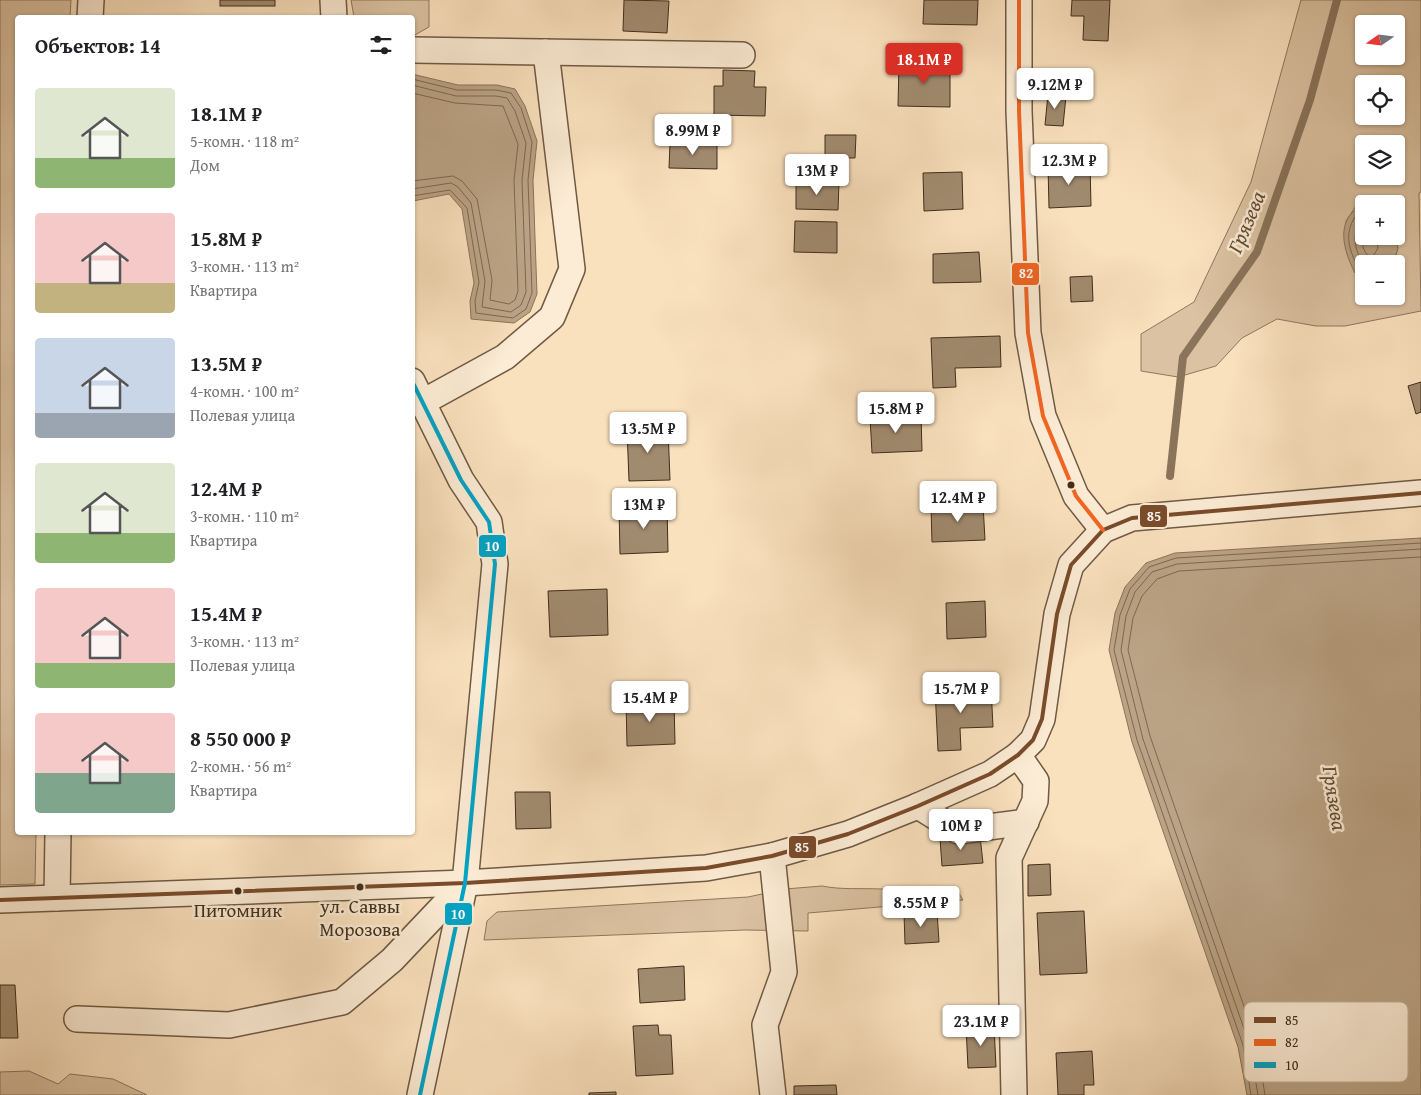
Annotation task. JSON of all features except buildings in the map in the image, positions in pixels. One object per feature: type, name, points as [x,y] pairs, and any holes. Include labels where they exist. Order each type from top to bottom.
[{"type":"street","points":[[90,15],[91,0]]},
{"type":"street","points":[[333,0],[334,15]]},
{"type":"street","points":[[1019,0],[1019,111],[1028,333],[1043,416],[1076,496],[1103,530]]},
{"type":"street","points":[[415,50],[742,55]]},
{"type":"street","points":[[420,1095],[465,883],[495,564],[489,522],[461,480],[418,392],[505,357],[552,317],[572,268],[546,52]]},
{"type":"street","points":[[0,900],[465,883],[706,868],[772,856],[848,834],[918,806],[990,774],[1018,755],[1033,740],[1042,719],[1056,614],[1071,566],[1103,530],[1132,518],[1421,493]]},
{"type":"street","points":[[1014,1095],[1009,858],[1035,801],[1036,780],[1018,755]]},
{"type":"street","points":[[918,806],[958,831],[1026,822]]},
{"type":"street","points":[[57,898],[58,835]]},
{"type":"street","points":[[772,856],[784,972],[765,1025],[773,1095]]},
{"type":"street","points":[[77,1019],[229,1025],[342,1002],[392,960],[465,883]]},
{"type":"shaded area","points":[[0,0],[71,0],[70,15],[15,15],[15,835],[36,835],[35,884],[0,885]]},
{"type":"shaded area","points":[[351,0],[429,0],[429,27],[415,35],[415,15],[354,15]]},
{"type":"shaded area","points":[[1301,0],[1421,0],[1421,192],[1419,193],[1421,311],[1345,326],[1316,326],[1277,319],[1242,338],[1216,366],[1178,377],[1141,371],[1141,334],[1194,302],[1251,182]],"holes":[[[1355,195],[1405,195],[1405,245],[1397,245],[1396,255],[1405,255],[1405,305],[1355,305],[1355,273],[1346,221],[1355,208]]]},
{"type":"shaded area","points":[[822,886],[929,893],[958,892],[963,900],[808,913],[808,931],[745,930],[484,940],[487,921],[497,912],[748,897],[785,889]]},
{"type":"shaded area","points":[[29,1071],[58,1084],[70,1074],[113,1079],[147,1095],[0,1095],[0,1072]]},
{"type":"water","points":[[415,75],[458,85],[497,85],[515,89],[525,106],[537,141],[533,180],[537,294],[530,312],[514,323],[471,319],[470,301],[474,283],[462,209],[449,194],[415,201]]},
{"type":"water","points":[[1355,210],[1355,245],[1397,245],[1396,255],[1355,255],[1355,273],[1344,242],[1346,222]]},
{"type":"water","points":[[1421,538],[1421,1095],[1247,1095],[1245,1082],[1408,1082],[1408,1002],[1244,1002],[1244,1079],[1238,1047],[1132,742],[1109,650],[1115,613],[1125,587],[1146,563],[1175,553]]},
{"type":"waterway","name":"Грязева","points":[[1170,476],[1183,357],[1257,252],[1310,100],[1337,0]]},
{"type":"transit line","name":"82","points":[[1019,0],[1019,111],[1028,333],[1043,416],[1076,496],[1103,530]]},
{"type":"transit line","name":"10","points":[[415,387],[461,480],[489,522],[495,564],[465,883],[420,1095]]},
{"type":"transit line","name":"85","points":[[0,900],[465,883],[706,868],[772,856],[848,834],[918,806],[990,774],[1018,755],[1033,740],[1042,719],[1057,614],[1071,565],[1103,530],[1132,518],[1421,493]]},
{"type":"place","name":"ул. Саввы Морозова","points":[[360,887]]},
{"type":"place","name":"Питомник","points":[[238,891]]}]
